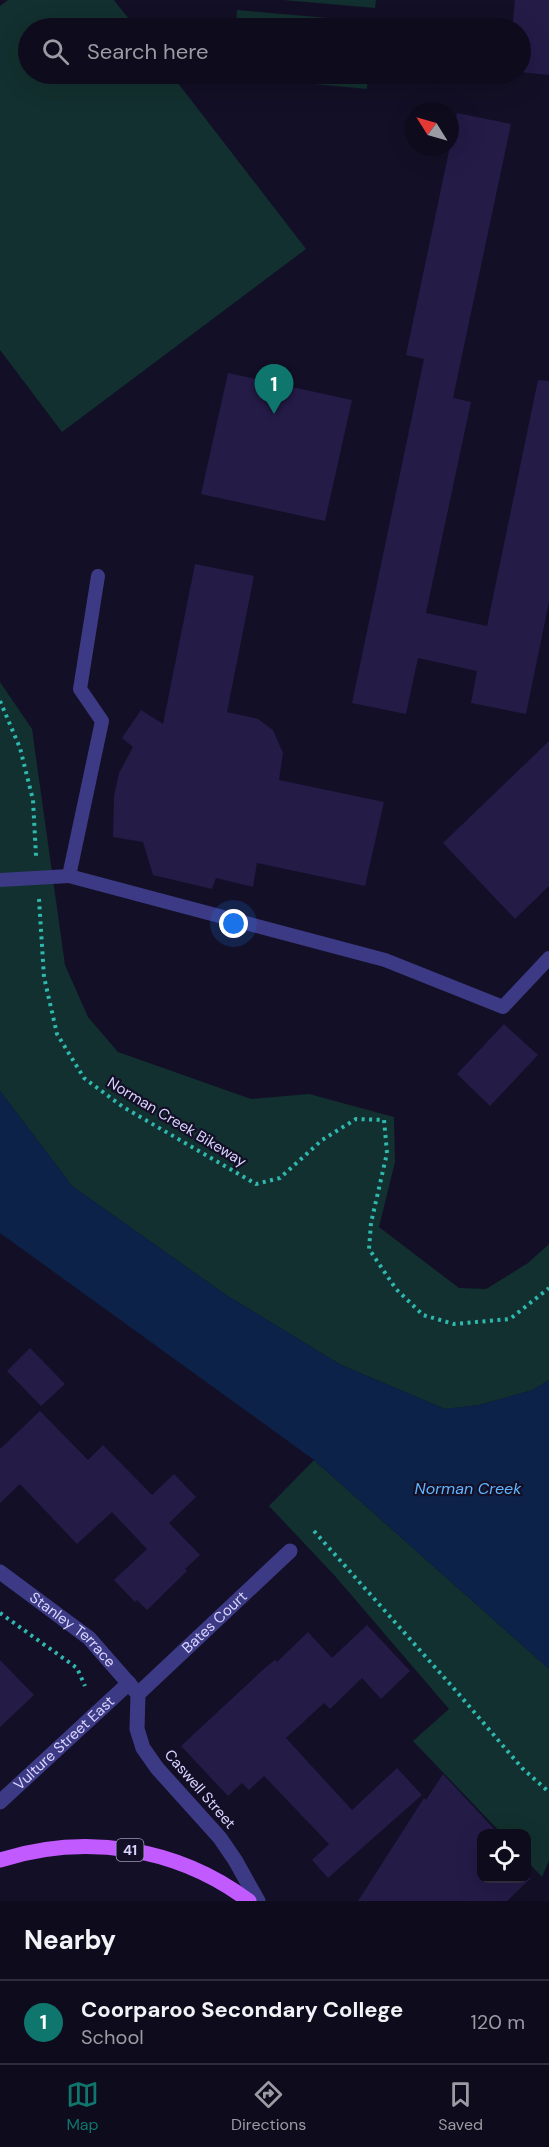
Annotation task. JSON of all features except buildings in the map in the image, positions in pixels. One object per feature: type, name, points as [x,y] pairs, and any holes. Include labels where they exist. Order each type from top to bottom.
[{"type":"main road","name":"41","points":[[0,1860],[62,1847],[115,1847],[163,1857],[194,1868],[223,1882],[249,1901]]},
{"type":"street","name":"Bates Court","points":[[133,1689],[290,1551]]},
{"type":"street","name":"Stanley Terrace","points":[[0,1572],[89,1638],[133,1689]]},
{"type":"street","name":"Vulture Street East","points":[[0,1802],[133,1689]]},
{"type":"street","name":"Caswell Street","points":[[133,1689],[137,1729],[143,1748],[157,1768],[220,1838],[258,1901]]},
{"type":"lane","points":[[69,876],[102,721],[80,689],[98,576]]},
{"type":"lane","points":[[0,880],[69,876],[385,960],[502,1006],[549,958]]},
{"type":"path","name":"Norman Creek Bikeway","points":[[0,701],[20,748],[33,800],[44,977],[57,1034],[84,1078],[123,1107],[256,1184],[280,1178],[322,1140],[357,1119],[384,1120],[387,1153],[371,1223],[369,1249],[396,1289],[423,1315],[454,1324],[510,1318],[549,1288]]},
{"type":"path","points":[[314,1531],[522,1768],[549,1792]]},
{"type":"path","points":[[0,1613],[77,1668],[85,1686]]},
{"type":"green space","points":[[8,0],[114,0],[128,18],[18,18],[18,84],[179,84],[306,249],[62,432],[0,350],[0,6]]},
{"type":"green space","points":[[283,0],[376,0],[375,8]]},
{"type":"green space","points":[[237,10],[328,18],[237,18]]},
{"type":"green space","points":[[315,84],[367,84],[367,89]]},
{"type":"green space","points":[[0,682],[32,729],[65,965],[88,1017],[118,1052],[251,1099],[309,1094],[394,1117],[395,1162],[379,1227],[459,1288],[486,1289],[528,1263],[549,1244],[549,1380],[533,1390],[479,1405],[445,1409],[341,1365],[226,1295],[72,1186],[0,1091]]},
{"type":"green space","points":[[314,1460],[549,1669],[549,1861],[542,1877],[531,1865],[531,1829],[497,1829],[413,1741],[449,1709],[335,1576],[269,1506]]},
{"type":"water","name":"Norman Creek","points":[[0,1091],[72,1186],[226,1295],[341,1365],[445,1409],[479,1405],[533,1390],[549,1380],[549,1669],[314,1460],[0,1233]]},
{"type":"place","name":"Coorparoo Secondary College","points":[[274,414]]}]
